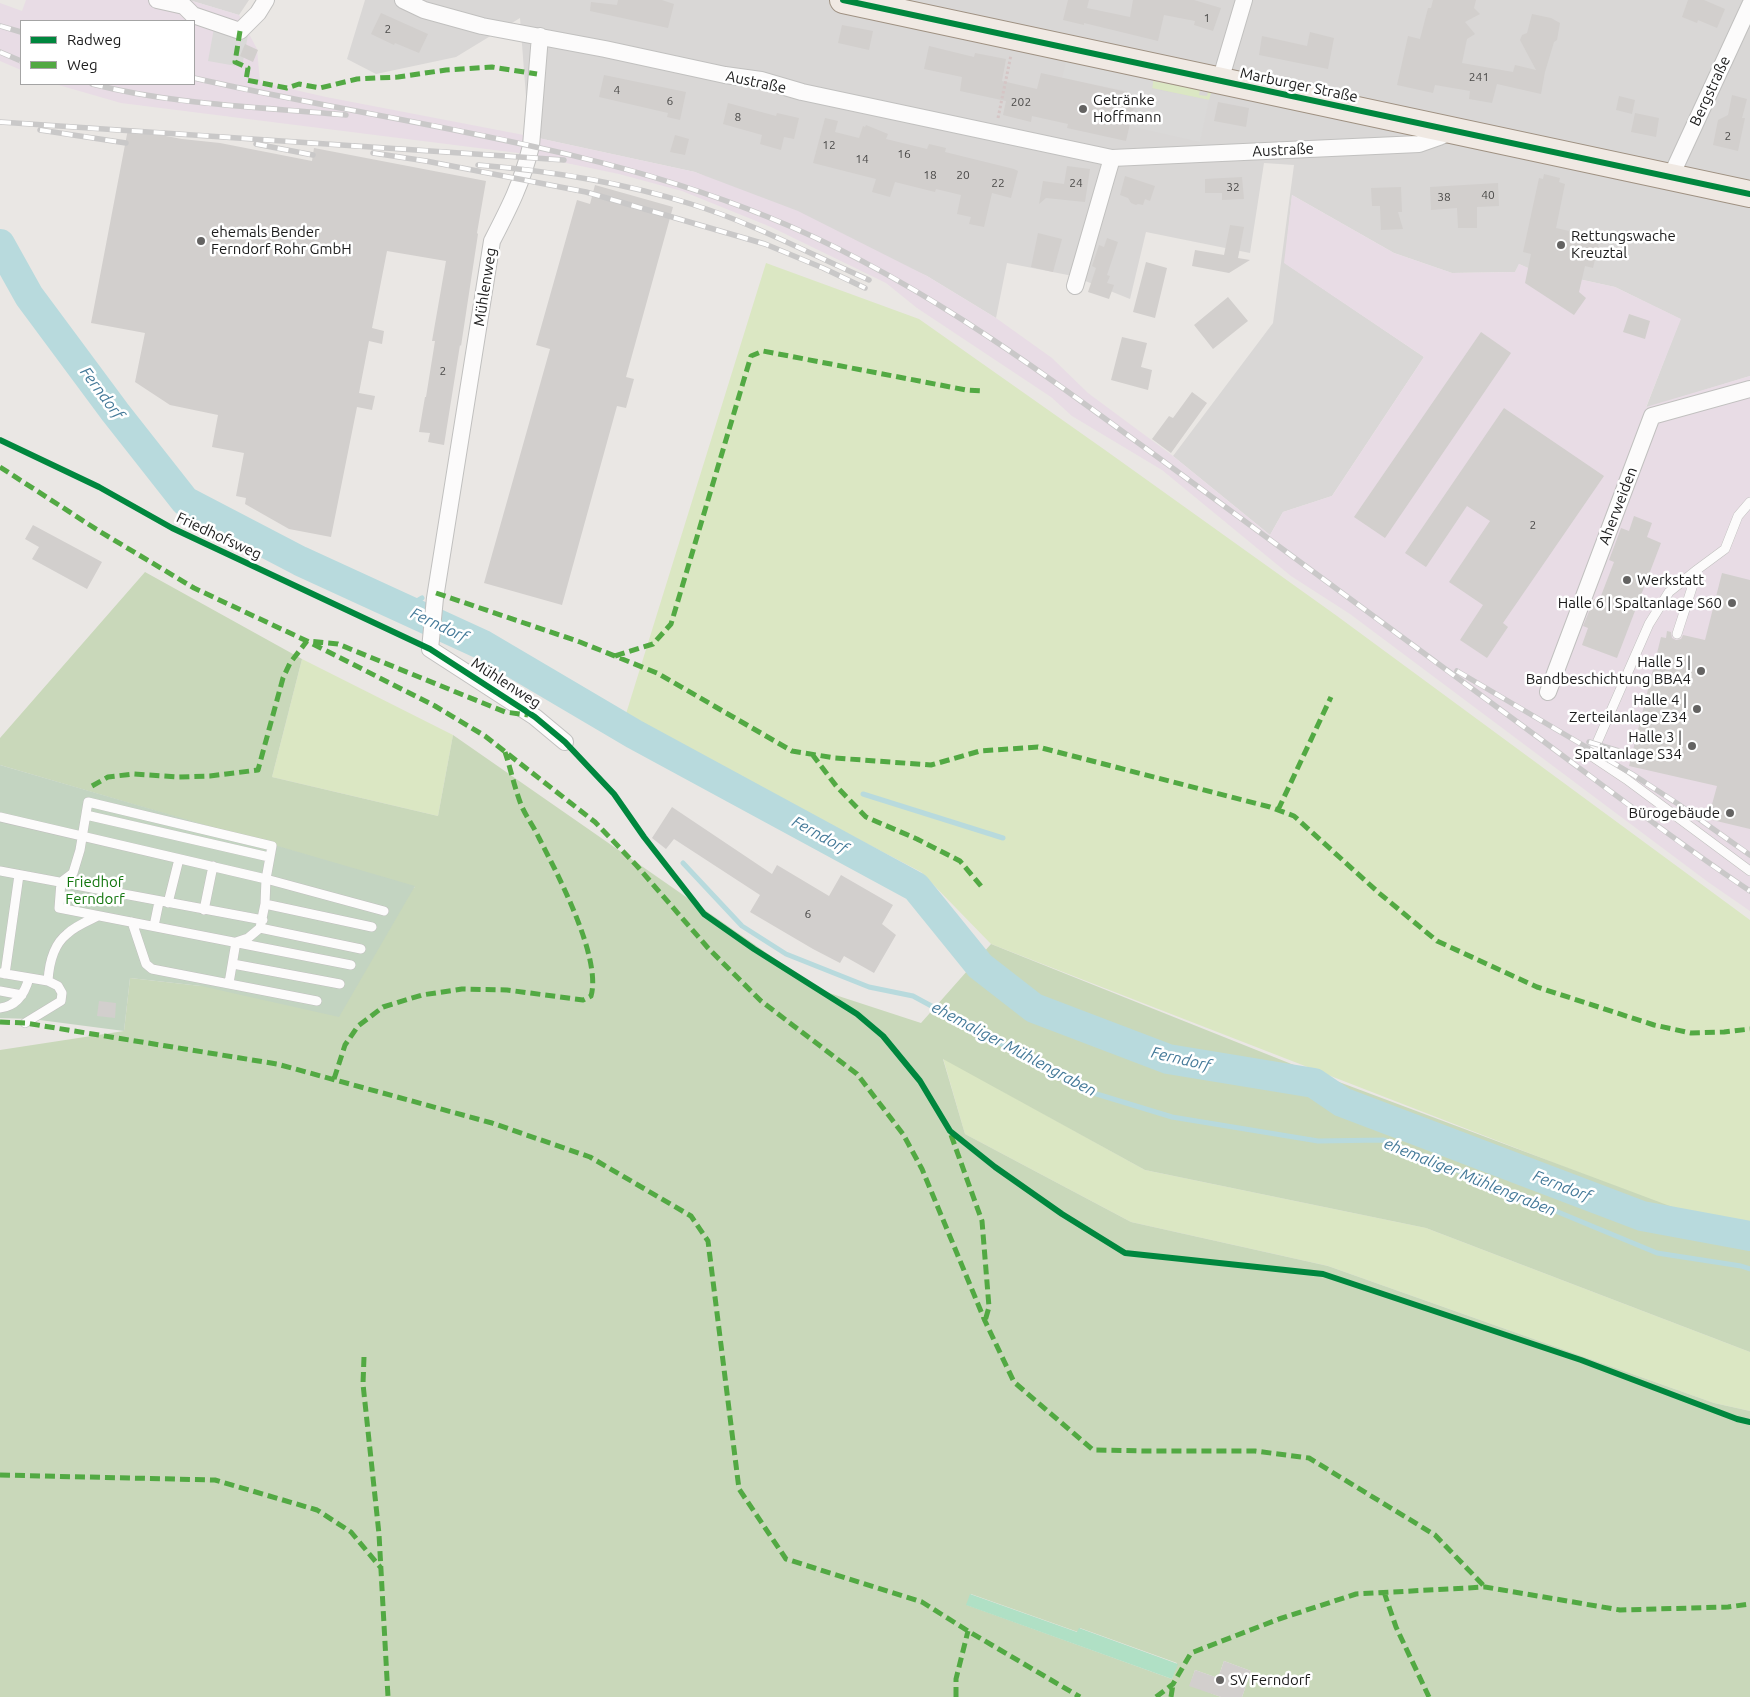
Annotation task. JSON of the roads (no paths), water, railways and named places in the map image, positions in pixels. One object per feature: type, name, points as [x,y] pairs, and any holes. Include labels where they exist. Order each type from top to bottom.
[{"type":"main road","name":"Marburger Straße","points":[[843,0],[1750,194]]},
{"type":"street","points":[[157,0],[184,6],[193,15],[240,32],[258,14],[266,0]]},
{"type":"street","name":"Austraße","points":[[402,0],[424,10],[482,26],[540,36],[725,75],[761,80],[802,92],[1112,158],[1419,144],[1452,131]]},
{"type":"street","points":[[1220,81],[1244,0]]},
{"type":"street","name":"Bergstraße","points":[[1671,176],[1750,5]]},
{"type":"street","name":"Mühlenweg","points":[[540,36],[531,146],[516,194],[492,241],[435,598],[430,649],[535,717],[566,742]]},
{"type":"street","points":[[1075,286],[1112,158]]},
{"type":"street","name":"Aherweiden","points":[[1548,692],[1652,416],[1750,390]]},
{"type":"lane","points":[[1750,502],[1738,516],[1725,550],[1669,592],[1649,624],[1590,755],[1626,779],[1750,871]]},
{"type":"lane","points":[[1677,634],[1698,569]]},
{"type":"lane","points":[[60,882],[73,873],[88,802],[272,846],[266,879],[262,924],[248,938],[236,942]]},
{"type":"lane","points":[[86,815],[269,857]]},
{"type":"lane","points":[[0,817],[213,866],[384,911]]},
{"type":"lane","points":[[154,926],[179,859]]},
{"type":"lane","points":[[204,910],[213,866]]},
{"type":"lane","points":[[0,871],[204,910],[361,948]]},
{"type":"lane","points":[[19,875],[3,973],[48,981],[58,986],[62,993],[61,1001],[25,1023]]},
{"type":"lane","points":[[60,882],[59,908],[351,965]]},
{"type":"lane","points":[[265,904],[372,927]]},
{"type":"lane","points":[[48,981],[55,948],[67,934],[98,916]]},
{"type":"lane","points":[[132,922],[146,964],[152,969],[317,1000]]},
{"type":"lane","points":[[229,983],[236,942]]},
{"type":"lane","points":[[232,964],[340,984]]},
{"type":"lane","points":[[0,1008],[6,1008],[22,995],[28,978]]},
{"type":"lane","points":[[0,991],[22,995]]},
{"type":"waterway","name":"Ferndorf","points":[[0,244],[29,296],[115,412],[185,501],[300,561],[483,645],[634,734],[916,887],[980,966],[1034,1008],[1168,1059],[1314,1083],[1342,1102],[1642,1216],[1750,1236]]},
{"type":"waterway","points":[[404,609],[422,598]]},
{"type":"waterway","points":[[863,794],[1003,838]]},
{"type":"waterway","name":"ehemaliger Mühlengraben","points":[[683,863],[742,926],[786,954],[869,987],[913,996],[1090,1092],[1172,1117],[1318,1141],[1384,1140],[1657,1253],[1750,1269]]},
{"type":"railway","points":[[0,26],[20,32]]},
{"type":"railway","points":[[0,52],[20,61]]},
{"type":"railway","points":[[195,78],[266,94],[484,136],[628,170],[699,191],[768,217],[824,242],[877,269],[930,299],[1031,366],[1178,472],[1696,854],[1750,891]]},
{"type":"railway","points":[[96,85],[155,97],[186,101],[346,115]]},
{"type":"railway","points":[[0,122],[564,160]]},
{"type":"railway","points":[[40,130],[126,143]]},
{"type":"railway","points":[[256,144],[313,155]]},
{"type":"railway","points":[[373,153],[426,161],[586,192],[765,244],[865,288]]},
{"type":"railway","points":[[478,165],[586,178],[665,196],[737,220],[869,280]]},
{"type":"railway","points":[[1457,671],[1632,774],[1750,855]]},
{"type":"railway","points":[[1589,742],[1632,755]]},
{"type":"place","name":"Getränke Hoffmann","points":[[1083,109]]},
{"type":"place","name":"ehemals Bender Ferndorf Rohr GmbH","points":[[201,241]]},
{"type":"place","name":"Rettungswache Kreuztal","points":[[1561,245]]},
{"type":"place","name":"Werkstatt","points":[[1627,580]]},
{"type":"place","name":"Halle 6 | Spaltanlage S60","points":[[1732,603]]},
{"type":"place","name":"Halle 5 | Bandbeschichtung BBA4","points":[[1701,671]]},
{"type":"place","name":"Halle 4 | Zerteilanlage Z34","points":[[1697,709]]},
{"type":"place","name":"Halle 3 | Spaltanlage S34","points":[[1692,746]]},
{"type":"place","name":"Bürogebäude","points":[[1730,813]]},
{"type":"place","name":"SV Ferndorf","points":[[1220,1680]]},
{"type":"park label","name":"Friedhof Ferndorf","points":[[95,890]]}]
